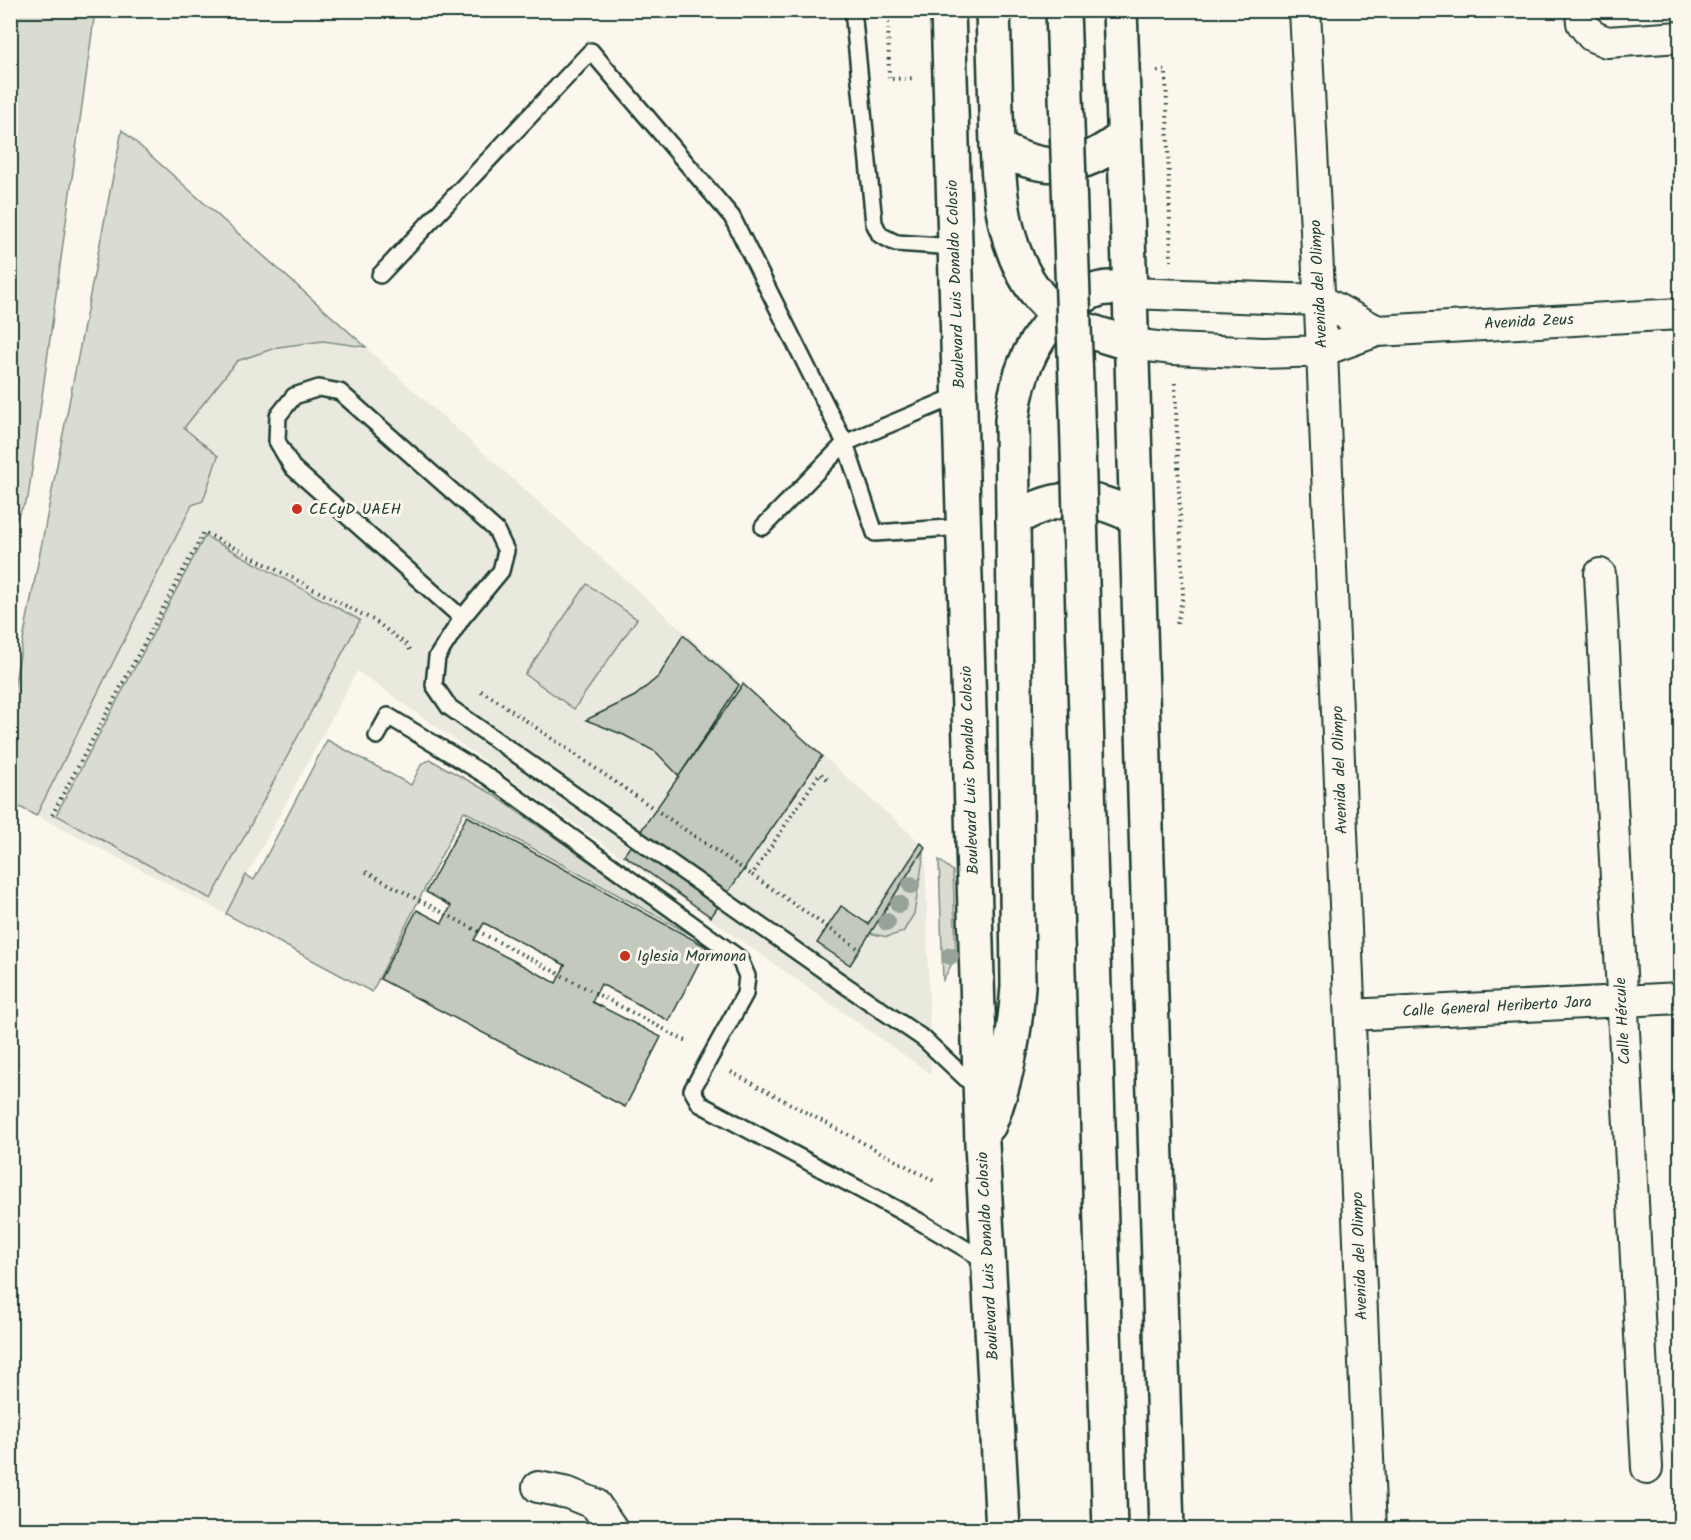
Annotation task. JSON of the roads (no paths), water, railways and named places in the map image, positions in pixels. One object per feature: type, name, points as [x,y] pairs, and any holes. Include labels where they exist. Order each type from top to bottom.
[{"type":"main road","name":"Boulevard Luis Donaldo Colosio","points":[[948,10],[980,1092],[1003,1530]]},
{"type":"main road","points":[[993,10],[1000,197],[1010,238],[1028,280],[1059,315],[1077,327],[1131,344]]},
{"type":"main road","points":[[1063,10],[1078,424],[1110,1530]]},
{"type":"main road","points":[[1120,10],[1167,1530]]},
{"type":"main road","points":[[997,147],[1037,164],[1059,165],[1094,156],[1110,148],[1124,136]]},
{"type":"main road","points":[[982,1144],[1009,1066],[1016,1026],[1018,986],[1012,420],[1018,380],[1034,344],[1046,327],[1068,306],[1097,290],[1112,288],[1130,293]]},
{"type":"main road","points":[[1013,520],[1033,508],[1054,501],[1076,499],[1097,501],[1118,507],[1137,518]]},
{"type":"street","name":"Avenida del Olimpo","points":[[1305,10],[1320,300],[1371,1530]]},
{"type":"street","points":[[1581,10],[1582,22],[1592,36],[1607,42],[1680,37]]},
{"type":"street","points":[[1130,293],[1320,300],[1377,331]]},
{"type":"street","name":"Avenida Zeus","points":[[1131,344],[1174,349],[1263,353],[1322,351],[1377,331],[1680,314]]},
{"type":"street","name":"Calle Hércule","points":[[1600,574],[1647,1468]]},
{"type":"street","name":"Calle General Heriberto Jara","points":[[1350,1015],[1680,998]]},
{"type":"street","points":[[538,1488],[568,1492],[595,1504],[613,1530]]},
{"type":"lane","points":[[854,10],[874,223],[880,235],[896,243],[955,247]]},
{"type":"lane","points":[[380,275],[591,51],[732,217],[845,443],[875,533],[963,527]]},
{"type":"lane","points":[[462,618],[292,467],[277,441],[278,417],[294,396],[319,388],[340,392],[495,530],[506,551],[501,571],[462,618],[437,657],[434,685],[449,707],[924,1039],[980,1092]]},
{"type":"lane","points":[[763,527],[845,443],[959,395]]},
{"type":"lane","points":[[377,736],[388,716],[487,776],[739,958],[747,976],[745,994],[692,1090],[700,1104],[917,1220],[988,1262]]},
{"type":"place","name":"CECyD UAEH","points":[[297,509]]},
{"type":"place","name":"Iglesia Mormona","points":[[625,956]]}]
